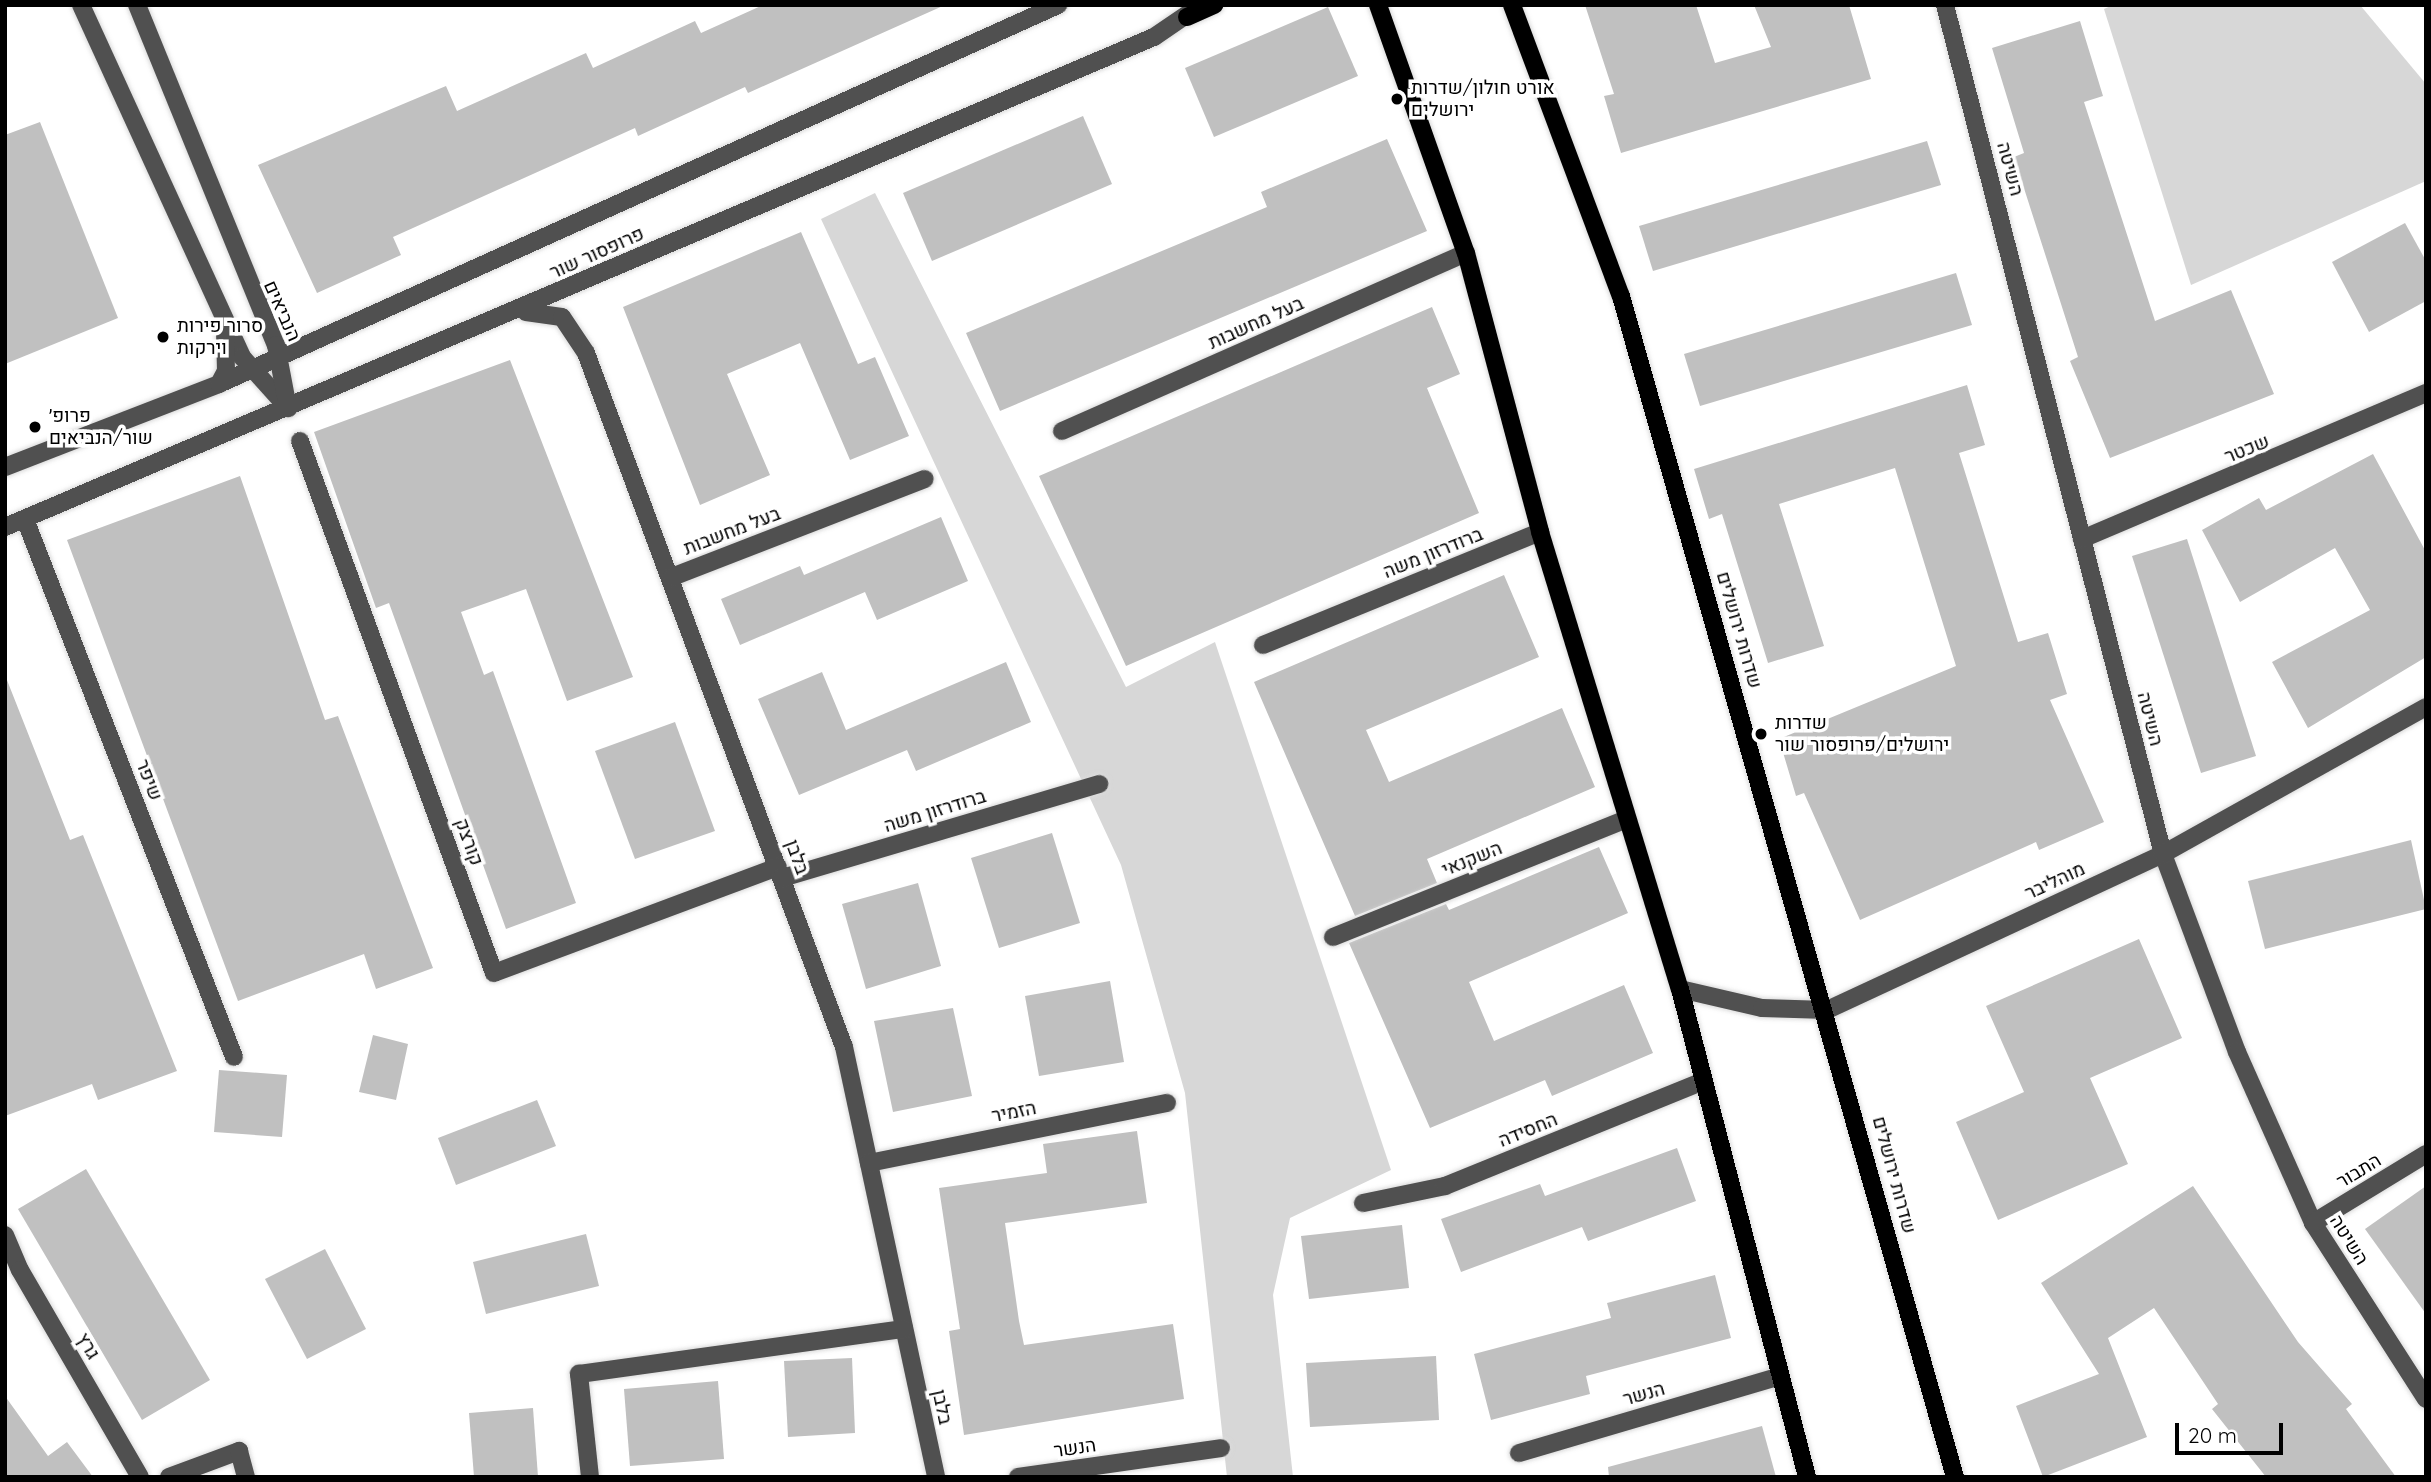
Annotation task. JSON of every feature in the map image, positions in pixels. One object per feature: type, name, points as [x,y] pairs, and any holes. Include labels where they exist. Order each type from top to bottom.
[{"type":"main road","points":[[1194,11],[1214,5]]},
{"type":"main road","points":[[1378,5],[1466,253],[1540,532],[1680,989],[1807,1477]]},
{"type":"main road","name":"שדרות ירושלים","points":[[1513,5],[1620,296],[1827,1010],[1955,1477]]},
{"type":"street","points":[[81,5],[225,322],[250,368],[288,408]]},
{"type":"street","name":"הנביאים","points":[[137,5],[279,355],[288,408]]},
{"type":"street","name":"פרופסור שור","points":[[5,467],[219,384],[1058,5]]},
{"type":"street","name":"השיטה","points":[[1945,5],[2163,854],[2237,1052],[2313,1223],[2426,1399]]},
{"type":"street","name":"פרופסור שור","points":[[5,527],[519,312],[1154,37],[1194,11]]},
{"type":"street","name":"בעל מחשבות","points":[[1062,431],[1466,253]]},
{"type":"street","name":"בלבן","points":[[519,312],[548,312],[572,324],[672,577],[844,1047],[936,1477]]},
{"type":"street","points":[[219,384],[226,372],[225,322]]},
{"type":"street","name":"שכטר","points":[[2082,539],[2426,393]]},
{"type":"street","name":"קורצק","points":[[300,441],[494,973],[780,872]]},
{"type":"street","name":"בעל מחשבות","points":[[672,577],[925,479]]},
{"type":"street","name":"שיפר","points":[[25,519],[234,1057]]},
{"type":"street","name":"ברודרזון משה","points":[[1263,645],[1540,532]]},
{"type":"street","name":"מוהליבר","points":[[1680,989],[1762,1008],[1827,1010],[2163,854],[2426,707]]},
{"type":"street","name":"ברודרזון משה","points":[[780,872],[1099,784]]},
{"type":"street","name":"השקנאי","points":[[1333,937],[1626,819]]},
{"type":"street","name":"החסידה","points":[[1363,1203],[1444,1186],[1704,1081]]},
{"type":"street","name":"הזמיר","points":[[869,1163],[1167,1103]]},
{"type":"street","name":"התבור","points":[[2313,1223],[2426,1154]]},
{"type":"street","name":"גרץ","points":[[5,1235],[140,1477]]},
{"type":"street","points":[[590,1477],[579,1374],[904,1329]]},
{"type":"street","name":"הנשר","points":[[1519,1452],[1780,1376]]},
{"type":"street","name":"הנשר","points":[[1018,1477],[1221,1448]]},
{"type":"street","points":[[169,1477],[239,1451],[246,1477]]},
{"type":"shaded area","points":[[2113,5],[2360,5],[2426,84],[2426,181],[2191,285],[2104,9]]},
{"type":"shaded area","points":[[875,193],[1126,687],[1215,642],[1391,1170],[1290,1218],[1273,1295],[1293,1477],[1227,1477],[1185,1093],[1121,865],[821,219]]},
{"type":"building","points":[[763,5],[945,5],[748,93],[745,87],[638,136],[635,128],[393,237],[401,255],[317,293],[258,165],[446,86],[457,111],[586,53],[593,68],[695,21],[701,33]]},
{"type":"building","points":[[1585,5],[1696,5],[1715,63],[1771,47],[1754,5],[1849,5],[1871,79],[1621,153],[1604,96],[1614,94]]},
{"type":"building","points":[[1328,7],[1358,76],[1214,137],[1185,68]]},
{"type":"building","points":[[2080,21],[2103,96],[2084,102],[2155,321],[2231,290],[2274,394],[2110,458],[2070,361],[2078,357],[2014,157],[2024,153],[1992,48]]},
{"type":"building","points":[[1083,116],[1112,184],[932,261],[903,193]]},
{"type":"building","points":[[40,122],[118,318],[5,364],[5,135]]},
{"type":"building","points":[[1387,139],[1427,231],[1000,411],[966,333],[1267,207],[1261,192]]},
{"type":"building","points":[[1927,141],[1941,185],[1653,271],[1639,226]]},
{"type":"building","points":[[2405,223],[2426,261],[2426,301],[2369,332],[2332,262]]},
{"type":"building","points":[[801,232],[858,364],[875,357],[909,436],[850,460],[800,343],[727,374],[770,475],[700,505],[623,307]]},
{"type":"building","points":[[1956,273],[1972,325],[1700,406],[1684,354]]},
{"type":"building","points":[[1432,307],[1460,374],[1427,388],[1479,513],[1126,666],[1039,476]]},
{"type":"building","points":[[510,360],[633,677],[567,701],[526,589],[461,612],[484,675],[493,671],[576,903],[506,929],[389,603],[376,608],[314,432]]},
{"type":"building","points":[[1967,385],[1985,445],[1959,453],[2018,642],[2048,633],[2067,694],[2050,700],[2104,822],[2039,850],[2036,842],[1860,920],[1804,793],[1796,796],[1779,739],[1956,666],[1895,468],[1779,504],[1824,646],[1768,663],[1722,514],[1709,519],[1694,469]]},
{"type":"building","points":[[2373,454],[2426,552],[2426,657],[2308,728],[2272,662],[2370,610],[2335,548],[2240,602],[2202,530],[2259,498],[2266,510]]},
{"type":"building","points":[[240,476],[325,720],[338,716],[433,968],[376,989],[364,954],[238,1001],[67,540]]},
{"type":"building","points":[[941,517],[968,581],[877,620],[865,592],[740,645],[721,599],[800,566],[804,575]]},
{"type":"building","points":[[2187,539],[2256,756],[2201,773],[2132,556]]},
{"type":"building","points":[[1504,575],[1539,657],[1366,730],[1389,782],[1562,708],[1595,787],[1427,859],[1437,883],[1355,916],[1254,682]]},
{"type":"building","points":[[1006,662],[1031,722],[916,771],[907,750],[799,795],[758,699],[822,672],[846,730]]},
{"type":"building","points":[[5,675],[70,840],[83,835],[177,1071],[98,1100],[92,1084],[5,1116]]},
{"type":"building","points":[[675,722],[715,831],[635,859],[595,751]]},
{"type":"building","points":[[1052,833],[1080,923],[999,948],[971,858]]},
{"type":"building","points":[[2411,840],[2426,909],[2265,949],[2248,881]]},
{"type":"building","points":[[1599,847],[1628,913],[1469,982],[1494,1041],[1624,985],[1653,1053],[1552,1096],[1545,1080],[1430,1128],[1349,943],[1446,904],[1449,910]]},
{"type":"building","points":[[918,883],[941,966],[866,989],[842,904]]},
{"type":"building","points":[[2139,939],[2182,1038],[2090,1078],[2128,1164],[1998,1220],[1956,1122],[2024,1092],[1986,1006]]},
{"type":"building","points":[[1110,981],[1124,1062],[1039,1076],[1025,996]]},
{"type":"building","points":[[953,1008],[972,1096],[893,1112],[874,1021]]},
{"type":"building","points":[[373,1035],[408,1044],[396,1100],[359,1092]]},
{"type":"building","points":[[219,1070],[287,1075],[282,1137],[214,1132]]},
{"type":"building","points":[[537,1100],[556,1146],[456,1185],[438,1138]]},
{"type":"building","points":[[1137,1131],[1147,1203],[1005,1223],[1019,1321],[1024,1345],[1173,1324],[1184,1399],[964,1435],[949,1331],[960,1329],[939,1188],[1047,1173],[1043,1144]]},
{"type":"building","points":[[1677,1148],[1696,1201],[1588,1241],[1582,1227],[1461,1272],[1441,1219],[1540,1184],[1545,1196]]},
{"type":"building","points":[[86,1169],[210,1380],[142,1420],[18,1209]]},
{"type":"building","points":[[2193,1186],[2298,1342],[2352,1404],[2346,1409],[2396,1477],[2266,1477],[2212,1409],[2218,1404],[2154,1308],[2108,1338],[2147,1437],[2043,1477],[2016,1406],[2099,1374],[2041,1283]]},
{"type":"building","points":[[2426,1186],[2426,1314],[2365,1229]]},
{"type":"building","points":[[1402,1225],[1409,1288],[1309,1299],[1301,1236]]},
{"type":"building","points":[[586,1234],[599,1286],[486,1314],[473,1262]]},
{"type":"building","points":[[325,1249],[366,1329],[307,1359],[265,1279]]},
{"type":"building","points":[[1715,1275],[1731,1338],[1586,1376],[1590,1394],[1491,1420],[1474,1354],[1611,1318],[1607,1303]]},
{"type":"building","points":[[1436,1356],[1439,1420],[1310,1427],[1306,1363]]},
{"type":"building","points":[[852,1358],[855,1433],[788,1437],[784,1361]]},
{"type":"building","points":[[718,1381],[724,1459],[630,1466],[624,1389]]},
{"type":"building","points":[[5,1396],[48,1456],[67,1442],[93,1477],[5,1477]]},
{"type":"building","points":[[533,1408],[538,1477],[474,1477],[469,1413]]},
{"type":"building","points":[[1762,1426],[1776,1477],[1609,1477],[1608,1467]]},
{"type":"place","name":"אורט חולון/שדרות ירושלים","points":[[1397,99]]},
{"type":"place","name":"סרור פירות וירקות","points":[[163,337]]},
{"type":"place","name":"פרופ׳ שור/הנביאים","points":[[35,427]]},
{"type":"place","name":"שדרות ירושלים/פרופסור שור","points":[[1761,734]]}]
